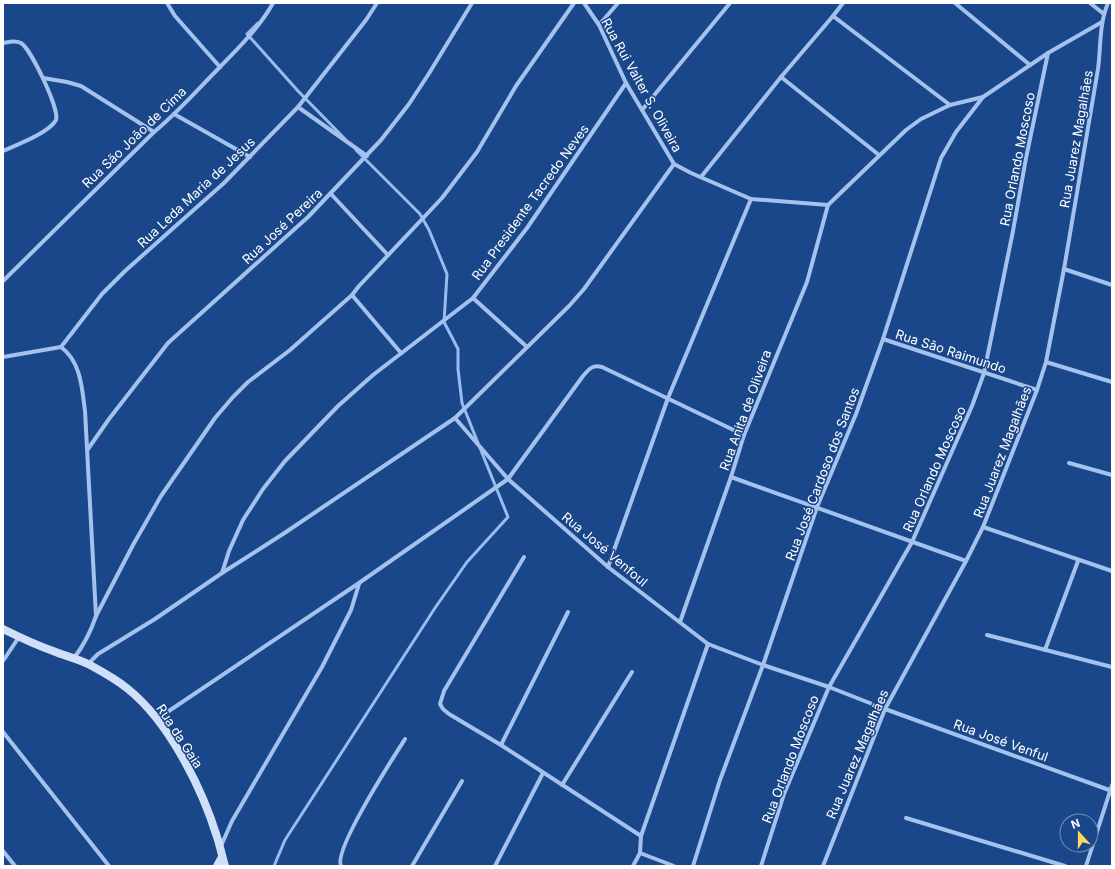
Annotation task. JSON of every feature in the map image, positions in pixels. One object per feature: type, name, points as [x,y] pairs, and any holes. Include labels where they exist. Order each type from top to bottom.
[{"type":"main road","name":"Rua da Gaia","points":[[3,629],[19,637],[88,664],[130,690],[157,719],[183,760],[208,814],[225,866]]},
{"type":"main road","points":[[217,866],[222,857]]},
{"type":"street","points":[[167,3],[175,16],[220,67]]},
{"type":"street","name":"Rua São João de Cima","points":[[3,281],[220,67],[262,22],[273,3]]},
{"type":"street","name":"Rua Leda Maria de Jesus","points":[[60,347],[102,294],[125,271],[224,183],[298,107],[366,20],[377,3]]},
{"type":"street","name":"Rua José Pereira","points":[[88,449],[168,343],[308,217],[382,140],[409,104],[472,3]]},
{"type":"street","points":[[74,658],[82,647],[91,630],[96,616],[133,545],[161,496],[215,418],[248,382],[290,350],[352,295],[442,198],[477,152],[516,86],[574,3]]},
{"type":"street","name":"Rua Rui Valter S. Oliveira","points":[[584,3],[599,25],[626,83],[674,164],[751,198],[828,205]]},
{"type":"street","points":[[599,25],[618,3]]},
{"type":"street","points":[[642,110],[730,3]]},
{"type":"street","points":[[701,177],[781,77],[834,16],[843,3]]},
{"type":"street","points":[[955,3],[1030,65]]},
{"type":"street","points":[[1090,3],[1104,14]]},
{"type":"street","name":"Rua Juarez Magalhães","points":[[823,866],[884,708],[966,561],[983,527],[1037,390],[1046,362],[1064,269],[1101,50],[1102,22],[1108,3]]},
{"type":"street","points":[[834,16],[950,105]]},
{"type":"street","points":[[828,205],[906,130],[921,119],[950,105],[982,97],[1048,53],[1102,22]]},
{"type":"street","points":[[3,43],[10,41],[19,42],[25,46],[43,78],[57,113],[55,122],[42,133],[3,151]]},
{"type":"street","name":"Rua Orlando Moscoso","points":[[761,866],[784,794],[829,687],[912,542],[972,406],[984,373],[1048,53]]},
{"type":"street","points":[[781,77],[879,155]]},
{"type":"street","points":[[43,78],[81,86],[154,132]]},
{"type":"street","name":"Rua Presidente Tacredo Neves","points":[[222,573],[229,551],[243,520],[263,489],[285,461],[338,406],[373,375],[473,298],[527,228],[626,83]]},
{"type":"street","name":"Rua José Cardoso dos Santos","points":[[693,866],[720,780],[763,665],[817,507],[856,414],[883,339],[941,158],[956,132],[982,97]]},
{"type":"street","points":[[298,107],[367,156]]},
{"type":"street","points":[[174,114],[250,157]]},
{"type":"street","points":[[88,664],[98,654],[283,534],[456,418],[569,306],[584,289],[674,164]]},
{"type":"street","points":[[330,194],[388,255]]},
{"type":"street","points":[[608,567],[668,398],[751,198]]},
{"type":"street","name":"Rua Anita de Oliveira","points":[[680,622],[731,477],[744,435],[807,282],[828,205]]},
{"type":"street","points":[[1064,269],[1112,285]]},
{"type":"street","points":[[352,295],[401,353]]},
{"type":"street","points":[[473,298],[527,347]]},
{"type":"street","name":"Rua São Raimundo","points":[[883,339],[1037,390]]},
{"type":"street","points":[[3,357],[60,347],[67,352],[73,360],[79,374],[85,412],[88,449],[96,616]]},
{"type":"street","points":[[1046,362],[1112,382]]},
{"type":"street","points":[[157,719],[359,583],[508,479],[583,376],[592,366],[597,365],[602,367],[744,435]]},
{"type":"street","name":"Rua José Venfoul","points":[[456,418],[508,479],[608,567],[708,644],[763,665],[829,687]]},
{"type":"street","points":[[1069,463],[1112,476]]},
{"type":"street","points":[[731,477],[966,561]]},
{"type":"street","points":[[983,527],[1078,561],[1112,571]]},
{"type":"street","points":[[524,557],[444,691],[440,704],[449,714],[501,745],[640,836]]},
{"type":"street","points":[[1045,650],[1078,561]]},
{"type":"street","points":[[220,848],[232,822],[322,667],[351,610],[359,583]]},
{"type":"street","points":[[501,745],[568,612]]},
{"type":"street","points":[[987,635],[1112,667]]},
{"type":"street","points":[[3,661],[19,637]]},
{"type":"street","points":[[633,866],[640,854],[640,836],[708,644]]},
{"type":"street","points":[[562,785],[632,672]]},
{"type":"street","name":"Rua José Venful","points":[[829,687],[1111,790]]},
{"type":"street","points":[[3,732],[109,866]]},
{"type":"street","points":[[341,866],[339,862],[342,850],[354,824],[405,739]]},
{"type":"street","points":[[495,866],[543,773]]},
{"type":"street","points":[[412,866],[462,782]]},
{"type":"street","points":[[1086,866],[1112,785]]},
{"type":"street","points":[[906,818],[1065,866]]},
{"type":"street","points":[[3,851],[15,866]]},
{"type":"street","points":[[640,854],[674,866]]},
{"type":"waterway","points":[[258,23],[247,34],[298,91],[345,139]]},
{"type":"waterway","points":[[356,150],[420,214],[429,230],[447,274],[444,322],[458,349],[458,369],[462,403],[478,443]]},
{"type":"waterway","points":[[274,866],[285,840],[435,608],[467,562],[508,517],[480,448]]}]
